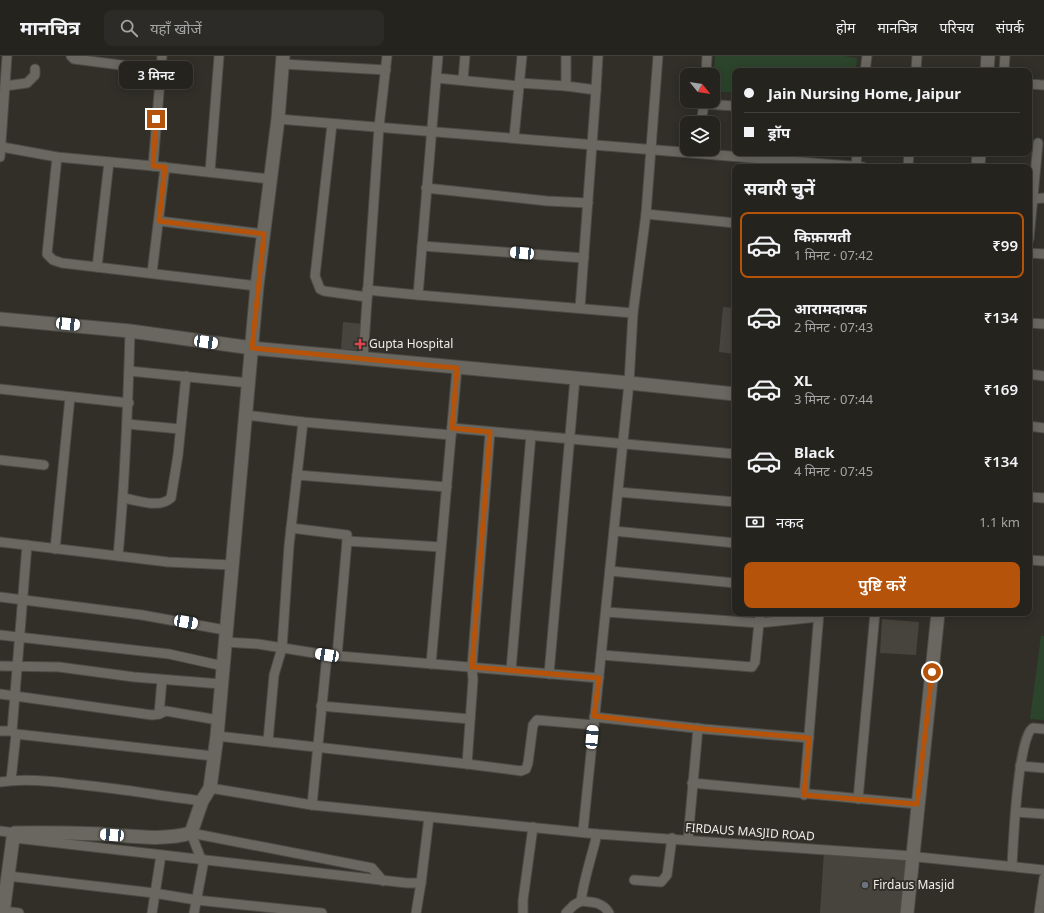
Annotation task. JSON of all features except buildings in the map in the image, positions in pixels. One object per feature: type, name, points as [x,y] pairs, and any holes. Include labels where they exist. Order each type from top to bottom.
[{"type":"street","points":[[0,157],[2,147],[3,89],[7,56]]},
{"type":"street","points":[[71,56],[74,58],[109,59],[160,70]]},
{"type":"street","points":[[153,166],[162,56]]},
{"type":"street","points":[[210,172],[219,56]]},
{"type":"street","points":[[363,359],[380,127],[387,56]]},
{"type":"street","points":[[418,295],[438,56]]},
{"type":"street","points":[[463,80],[465,56]]},
{"type":"street","points":[[514,138],[522,56]]},
{"type":"street","points":[[566,56],[566,86]]},
{"type":"street","points":[[580,308],[598,56]]},
{"type":"street","points":[[585,832],[594,721],[629,383],[633,313],[646,214],[658,56]]},
{"type":"street","points":[[706,68],[707,56]]},
{"type":"street","points":[[865,68],[867,56]]},
{"type":"street","points":[[916,68],[917,56]]},
{"type":"street","points":[[987,68],[988,56]]},
{"type":"street","points":[[1004,68],[1005,56]]},
{"type":"street","points":[[194,913],[202,859],[192,833],[202,802],[210,788],[218,720],[257,286],[278,119],[283,60],[386,70]]},
{"type":"street","points":[[3,89],[27,83],[35,75],[35,68]]},
{"type":"street","points":[[436,78],[566,86],[596,90]]},
{"type":"street","points":[[1032,84],[1044,85]]},
{"type":"street","points":[[720,104],[732,106]]},
{"type":"street","points":[[278,119],[680,150]]},
{"type":"street","points":[[332,124],[315,276],[320,289],[324,291],[418,295],[633,313]]},
{"type":"street","points":[[1037,143],[1032,199],[1044,198]]},
{"type":"street","points":[[2,147],[57,157],[270,179]]},
{"type":"street","points":[[720,153],[732,154]]},
{"type":"street","points":[[749,156],[830,164]]},
{"type":"street","points":[[57,157],[48,254],[53,260],[62,263],[257,286]]},
{"type":"street","points":[[97,266],[109,162]]},
{"type":"street","points":[[152,274],[165,167]]},
{"type":"street","points":[[426,188],[547,201],[588,203]]},
{"type":"street","points":[[646,214],[732,223]]},
{"type":"street","points":[[159,221],[264,234]]},
{"type":"street","points":[[422,246],[584,258]]},
{"type":"street","points":[[1032,253],[1044,254]]},
{"type":"street","points":[[0,323],[0,319],[130,331],[252,348],[732,394]]},
{"type":"street","points":[[1032,323],[1044,324]]},
{"type":"street","points":[[118,556],[129,403],[130,331]]},
{"type":"street","points":[[431,664],[457,368]]},
{"type":"street","points":[[129,371],[249,383]]},
{"type":"street","points":[[1032,374],[1044,376]]},
{"type":"street","points":[[123,498],[157,504],[166,502],[171,498],[173,492],[186,376]]},
{"type":"street","points":[[549,674],[576,378]]},
{"type":"street","points":[[0,389],[129,403]]},
{"type":"street","points":[[55,549],[70,397]]},
{"type":"street","points":[[246,415],[303,422],[452,432],[490,432],[570,438],[732,454]]},
{"type":"street","points":[[268,742],[274,675],[282,648],[291,528],[303,422]]},
{"type":"street","points":[[127,424],[180,429]]},
{"type":"street","points":[[1032,426],[1044,428]]},
{"type":"street","points":[[467,764],[473,680],[472,667],[490,432]]},
{"type":"street","points":[[511,670],[531,435]]},
{"type":"street","points":[[0,460],[44,465]]},
{"type":"street","points":[[297,476],[447,487]]},
{"type":"street","points":[[618,492],[732,502]]},
{"type":"street","points":[[1032,497],[1044,498]]},
{"type":"street","points":[[291,528],[348,535],[337,656]]},
{"type":"street","points":[[614,531],[732,543]]},
{"type":"street","points":[[347,541],[441,547]]},
{"type":"street","points":[[0,542],[168,562],[231,564]]},
{"type":"street","points":[[11,780],[14,732],[14,697],[27,545]]},
{"type":"street","points":[[1032,560],[1044,562]]},
{"type":"street","points":[[610,571],[732,583]]},
{"type":"street","points":[[0,597],[142,615],[225,636],[282,648],[327,655],[599,678]]},
{"type":"street","points":[[606,612],[759,623],[811,616]]},
{"type":"street","points":[[602,655],[752,667],[755,662],[760,616]]},
{"type":"street","points":[[804,795],[818,616]]},
{"type":"street","points":[[858,799],[875,616]]},
{"type":"street","points":[[907,913],[917,804],[938,616]]},
{"type":"street","points":[[0,635],[20,636],[169,654],[223,666]]},
{"type":"street","points":[[312,805],[327,655]]},
{"type":"street","points":[[0,666],[59,667],[162,680],[221,684]]},
{"type":"street","points":[[159,714],[162,680]]},
{"type":"street","points":[[0,694],[152,715],[166,711],[218,720]]},
{"type":"street","points":[[321,706],[470,719]]},
{"type":"street","points":[[216,736],[521,771],[526,769],[528,763],[533,725],[537,720],[594,721],[698,728],[809,738]]},
{"type":"street","points":[[688,839],[698,728]]},
{"type":"street","points":[[1012,866],[1020,766],[1029,730],[1044,729]]},
{"type":"street","points":[[0,731],[213,756]]},
{"type":"street","points":[[1020,766],[1044,768]]},
{"type":"street","points":[[0,782],[11,780],[40,780],[79,784],[202,802]]},
{"type":"street","points":[[692,783],[804,795],[917,804]]},
{"type":"street","points":[[210,788],[312,805],[597,834],[688,839],[912,856],[1044,870]]},
{"type":"street","points":[[1016,812],[1044,814]]},
{"type":"street","points":[[416,913],[429,817]]},
{"type":"street","points":[[523,913],[523,900],[534,827]]},
{"type":"street","points":[[0,831],[14,835],[161,855],[383,881],[421,883]]},
{"type":"street","points":[[14,835],[54,831],[141,837],[180,837],[192,833],[372,868],[383,881]]},
{"type":"street","name":"FIRDAUS MASJID ROAD","points":[[585,832],[816,849]]},
{"type":"street","points":[[581,900],[583,883],[591,860],[597,834]]},
{"type":"street","points":[[14,835],[3,912],[19,913]]},
{"type":"street","points":[[634,880],[661,882],[668,875],[672,838]]},
{"type":"street","points":[[152,913],[161,855]]},
{"type":"street","points":[[8,876],[154,893],[232,908],[320,913]]},
{"type":"street","points":[[1039,913],[1044,878]]},
{"type":"street","points":[[566,913],[574,904],[581,900],[596,902],[606,908],[609,913]]},
{"type":"green space","points":[[715,56],[844,56],[857,58],[856,68],[732,68],[732,93],[720,92],[720,68],[714,68]]},
{"type":"green space","points":[[1041,635],[1044,636],[1044,720],[1030,719]]},
{"type":"place","name":"Gupta Hospital","points":[[360,344]]},
{"type":"place","name":"Firdaus Masjid","points":[[865,885]]},
{"type":"route","points":[[156,119],[153,166],[165,167],[159,221],[264,234],[257,286],[252,348],[457,368],[452,428],[490,432],[472,667],[599,678],[594,716],[704,729],[809,738],[804,795],[917,804],[932,672]]}]
